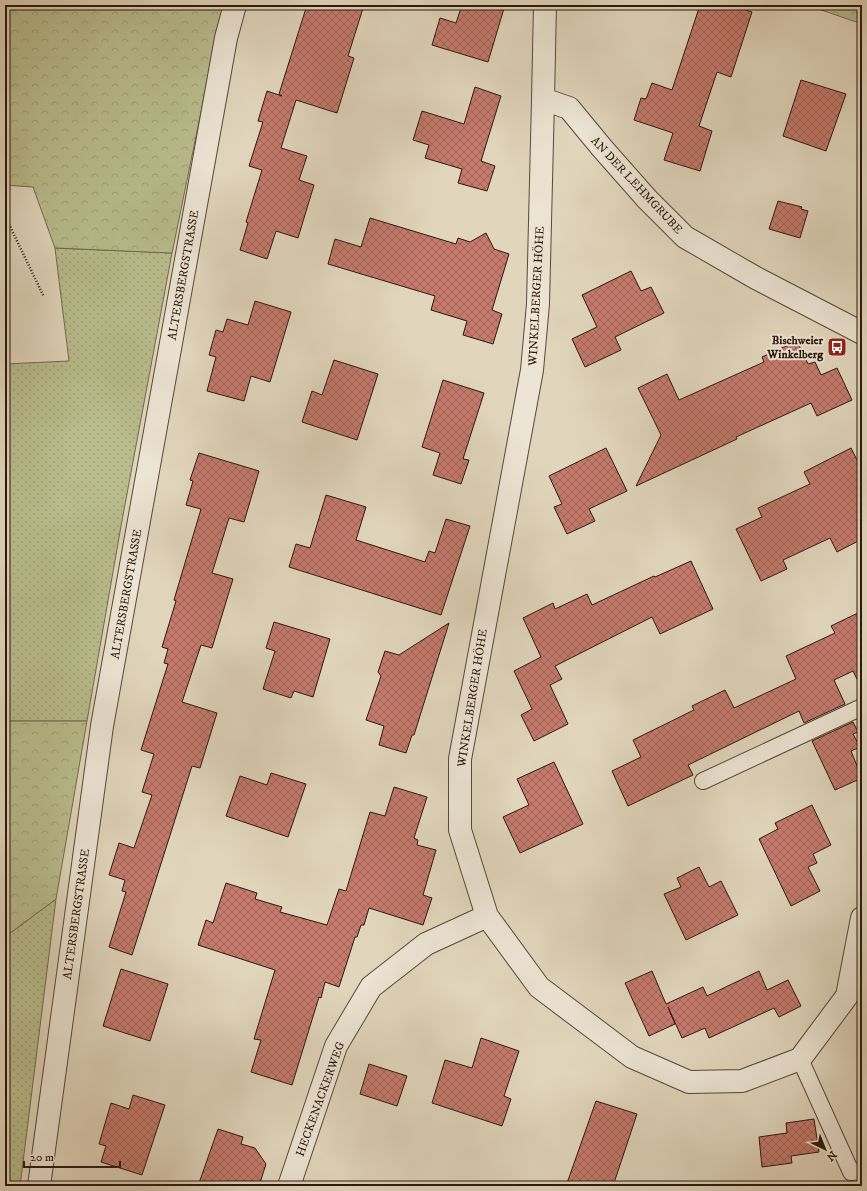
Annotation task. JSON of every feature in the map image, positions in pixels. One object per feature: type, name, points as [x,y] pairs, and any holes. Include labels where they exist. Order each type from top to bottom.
[{"type":"street","name":"ALTERSBERGSTRASSE","points":[[39,1186],[102,726],[226,38],[235,5]]},
{"type":"street","points":[[543,99],[545,5]]},
{"type":"street","name":"AN DER LEHMGRUBE","points":[[543,99],[569,108],[647,199],[686,237],[756,278],[862,334]]},
{"type":"street","name":"WINKELBERGER HÖHE","points":[[543,99],[538,304],[532,370],[460,759],[460,830],[487,916],[539,987],[632,1057],[689,1082],[742,1081],[800,1058]]},
{"type":"street","name":"HECKENACKERWEG","points":[[289,1186],[336,1046],[371,987],[426,944],[487,916]]},
{"type":"street","points":[[800,1058],[847,996],[862,918]]},
{"type":"lane","points":[[703,781],[862,707]]},
{"type":"lane","points":[[800,1058],[851,1172],[862,1171]]},
{"type":"path","points":[[5,216],[44,297]]},
{"type":"green space","points":[[5,5],[223,5],[172,253],[55,248],[33,187],[5,185]]},
{"type":"green space","points":[[807,5],[862,5],[862,24]]},
{"type":"green space","points":[[55,248],[172,253],[121,526],[87,721],[5,721],[5,364],[69,361]]},
{"type":"green space","points":[[5,721],[87,721],[56,899],[5,937]]},
{"type":"green space","points":[[56,899],[20,1186],[5,1186],[5,937]]},
{"type":"building","points":[[307,5],[364,5],[348,56],[354,58],[337,113],[296,100],[281,148],[307,156],[299,180],[314,185],[298,238],[276,231],[267,259],[240,250],[248,223],[246,222],[262,170],[249,166],[263,122],[258,121],[267,91],[282,96],[279,94]]},
{"type":"building","points":[[462,5],[505,5],[488,62],[432,45],[440,18],[456,23]]},
{"type":"building","points":[[700,5],[730,5],[752,12],[731,77],[717,72],[699,126],[712,131],[700,171],[664,160],[673,133],[634,120],[641,98],[646,99],[652,83],[672,90]]},
{"type":"building","points":[[801,80],[846,94],[826,151],[783,136]]},
{"type":"building","points":[[475,87],[501,96],[481,161],[495,166],[487,191],[458,183],[462,169],[425,158],[429,145],[413,140],[422,111],[464,124]]},
{"type":"building","points":[[778,201],[802,207],[801,209],[808,211],[800,238],[769,229]]},
{"type":"building","points":[[370,218],[456,244],[458,238],[470,242],[486,233],[494,249],[509,254],[492,310],[502,314],[493,344],[463,335],[467,321],[431,310],[435,296],[328,264],[335,239],[361,247]]},
{"type":"building","points":[[631,271],[641,291],[651,287],[664,313],[615,337],[621,350],[585,367],[572,339],[597,327],[582,295]]},
{"type":"building","points":[[255,301],[291,312],[270,382],[251,376],[244,401],[207,391],[216,357],[209,355],[216,330],[223,332],[227,319],[248,325]]},
{"type":"building","points":[[797,341],[808,364],[815,362],[821,375],[837,368],[852,400],[817,416],[811,403],[736,437],[737,439],[636,486],[661,435],[638,388],[667,374],[679,400],[764,362],[762,357]]},
{"type":"building","points":[[334,360],[378,374],[357,440],[302,422],[312,391],[322,395]]},
{"type":"building","points":[[443,380],[484,393],[463,459],[469,460],[461,484],[433,475],[440,453],[422,447]]},
{"type":"building","points":[[606,448],[627,491],[589,509],[595,521],[567,534],[554,507],[562,504],[549,476]]},
{"type":"building","points":[[851,448],[862,470],[862,539],[837,552],[830,538],[783,560],[787,569],[761,581],[736,529],[762,517],[758,508],[810,484],[804,472]]},
{"type":"building","points":[[199,453],[259,471],[244,522],[229,518],[212,573],[233,579],[212,648],[201,645],[182,702],[217,713],[200,768],[192,766],[132,955],[109,947],[126,892],[122,891],[125,880],[109,875],[119,843],[134,848],[152,795],[142,792],[154,754],[141,750],[168,664],[164,663],[168,649],[162,647],[176,601],[174,600],[201,509],[186,505],[193,481],[190,480]]},
{"type":"building","points":[[326,495],[366,507],[356,540],[425,562],[429,551],[435,553],[446,519],[470,526],[441,615],[289,567],[296,544],[310,548]]},
{"type":"building","points":[[691,561],[713,609],[660,634],[652,617],[555,666],[562,679],[550,685],[568,724],[534,741],[521,715],[532,709],[514,671],[541,657],[523,618],[553,603],[555,609],[587,594],[592,605],[654,576],[655,577]]},
{"type":"building","points":[[862,611],[862,689],[853,671],[834,680],[845,704],[804,723],[799,711],[688,765],[693,775],[628,806],[612,771],[641,757],[633,740],[694,710],[692,706],[725,690],[734,708],[796,679],[786,656],[835,633],[831,626]]},
{"type":"building","points":[[274,622],[330,639],[313,697],[294,691],[291,698],[263,689],[275,651],[266,648]]},
{"type":"building","points":[[449,623],[414,735],[412,735],[406,753],[379,745],[384,726],[366,720],[381,676],[378,672],[385,651],[399,655]]},
{"type":"building","points":[[853,722],[858,732],[853,734],[860,747],[851,751],[862,778],[835,790],[812,741]]},
{"type":"building","points":[[554,762],[583,824],[520,853],[503,817],[529,805],[517,779]]},
{"type":"building","points":[[271,773],[306,784],[288,837],[226,816],[240,776],[267,785]]},
{"type":"building","points":[[394,787],[427,797],[414,838],[418,840],[417,845],[436,850],[423,895],[432,898],[423,925],[369,908],[364,925],[361,925],[357,937],[355,937],[339,987],[325,982],[292,1085],[251,1072],[261,1040],[254,1039],[275,970],[198,945],[206,920],[213,923],[226,883],[257,893],[255,899],[282,907],[280,912],[327,925],[339,889],[346,891],[370,812],[385,816]]},
{"type":"building","points":[[812,805],[831,845],[813,854],[817,863],[808,867],[820,891],[791,906],[759,839],[778,829],[775,823]]},
{"type":"building","points":[[699,867],[709,887],[721,881],[738,915],[686,940],[664,894],[681,887],[677,878]]},
{"type":"building","points":[[121,969],[168,984],[150,1041],[103,1026]]},
{"type":"building","points":[[652,971],[666,1004],[703,987],[707,996],[759,971],[767,990],[788,980],[801,1006],[779,1017],[774,1008],[709,1038],[705,1028],[682,1038],[668,1007],[675,1024],[649,1036],[625,983]]},
{"type":"building","points":[[481,1038],[519,1051],[504,1096],[511,1099],[502,1126],[432,1103],[445,1060],[472,1068]]},
{"type":"building","points":[[369,1064],[407,1076],[397,1106],[360,1094]]},
{"type":"building","points":[[133,1095],[165,1105],[142,1175],[101,1162],[106,1146],[99,1144],[111,1103],[129,1109]]},
{"type":"building","points":[[596,1101],[637,1114],[613,1186],[566,1186]]},
{"type":"building","points":[[814,1119],[819,1152],[791,1156],[792,1163],[762,1167],[759,1137],[787,1133],[786,1123]]},
{"type":"building","points":[[218,1129],[243,1137],[241,1144],[255,1148],[266,1164],[259,1186],[198,1186]]},
{"type":"place","name":"Bischweier Winkelberg","points":[[837,347]]}]
